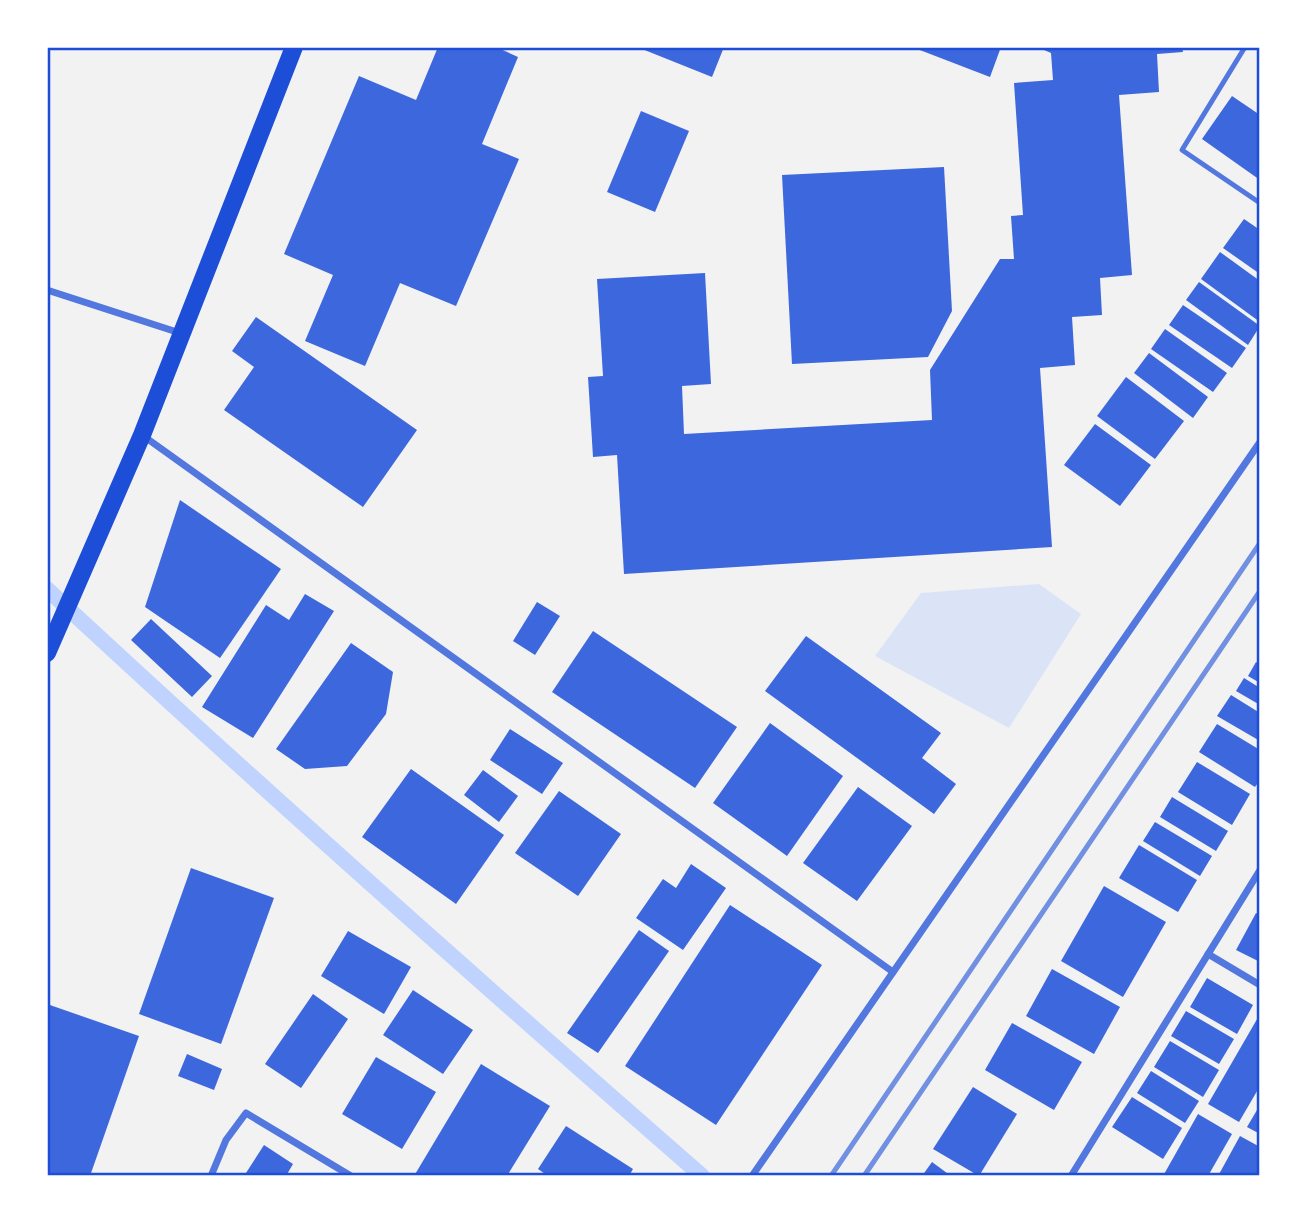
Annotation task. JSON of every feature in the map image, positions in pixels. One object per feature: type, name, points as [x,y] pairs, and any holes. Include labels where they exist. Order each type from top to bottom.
[{"type":"main road","points":[[47,653],[142,435],[294,47]]},
{"type":"street","points":[[47,290],[180,333]]},
{"type":"street","points":[[142,435],[893,972]]},
{"type":"street","points":[[751,1176],[1260,442]]},
{"type":"street","points":[[1071,1176],[1260,870]]},
{"type":"street","points":[[1208,954],[1260,985]]},
{"type":"street","points":[[211,1176],[226,1140],[246,1113],[351,1176]]},
{"type":"lane","points":[[1245,47],[1182,150],[1260,203]]},
{"type":"shaded area","points":[[1039,584],[1081,614],[1009,728],[875,656],[921,593]]},
{"type":"building","points":[[438,47],[496,47],[518,57],[482,144],[519,159],[456,306],[400,283],[365,366],[305,341],[333,275],[284,254],[359,76],[416,100]]},
{"type":"building","points":[[637,47],[724,47],[712,77]]},
{"type":"building","points":[[912,47],[1001,47],[990,77]]},
{"type":"building","points":[[1037,47],[1182,47],[1183,52],[1157,54],[1159,92],[1119,95],[1132,275],[1100,278],[1102,315],[1072,317],[1075,365],[1040,368],[1052,547],[624,574],[617,455],[593,457],[588,377],[603,376],[597,279],[705,273],[711,384],[682,386],[684,434],[932,420],[930,370],[1000,259],[1014,259],[1011,216],[1023,215],[1014,83],[1053,80],[1051,53]]},
{"type":"building","points":[[1232,96],[1260,115],[1260,180],[1202,139]]},
{"type":"building","points":[[641,111],[689,131],[655,212],[607,192]]},
{"type":"building","points":[[944,167],[952,311],[928,357],[792,364],[782,175]]},
{"type":"building","points":[[1244,219],[1260,230],[1260,274],[1223,248]]},
{"type":"building","points":[[1220,252],[1260,281],[1260,322],[1201,279]]},
{"type":"building","points":[[1199,282],[1260,326],[1248,345],[1186,300]]},
{"type":"building","points":[[1183,305],[1246,348],[1232,368],[1169,325]]},
{"type":"building","points":[[256,317],[417,430],[363,507],[224,410],[254,367],[232,351]]},
{"type":"building","points":[[1165,329],[1227,373],[1213,392],[1151,349]]},
{"type":"building","points":[[1149,353],[1208,397],[1193,418],[1134,373]]},
{"type":"building","points":[[1126,377],[1184,421],[1155,459],[1097,416]]},
{"type":"building","points":[[1095,424],[1151,465],[1120,506],[1064,465]]},
{"type":"building","points":[[180,500],[281,569],[220,658],[145,607]]},
{"type":"building","points":[[305,594],[334,611],[253,738],[202,707],[266,605],[289,620]]},
{"type":"building","points":[[537,602],[560,616],[535,655],[513,641]]},
{"type":"building","points":[[151,619],[212,676],[192,697],[131,640]]},
{"type":"building","points":[[593,631],[737,727],[695,788],[552,692]]},
{"type":"building","points":[[806,636],[941,733],[922,758],[956,784],[934,814],[765,691]]},
{"type":"building","points":[[351,643],[393,672],[386,714],[347,766],[305,769],[276,749]]},
{"type":"building","points":[[1256,662],[1260,664],[1260,683],[1248,676]]},
{"type":"building","points":[[1244,678],[1260,688],[1260,705],[1236,691]]},
{"type":"building","points":[[1231,695],[1260,713],[1260,741],[1217,716]]},
{"type":"building","points":[[770,723],[843,776],[787,856],[713,803]]},
{"type":"building","points":[[1217,724],[1260,750],[1260,780],[1255,787],[1199,752]]},
{"type":"building","points":[[510,729],[563,763],[542,794],[490,760]]},
{"type":"building","points":[[1197,762],[1250,794],[1232,825],[1178,792]]},
{"type":"building","points":[[411,769],[504,835],[456,904],[362,837]]},
{"type":"building","points":[[483,770],[518,796],[499,822],[464,795]]},
{"type":"building","points":[[858,787],[912,826],[857,901],[803,863]]},
{"type":"building","points":[[559,791],[621,834],[578,896],[515,853]]},
{"type":"building","points":[[1172,797],[1228,831],[1216,851],[1160,817]]},
{"type":"building","points":[[1155,822],[1212,856],[1200,876],[1143,841]]},
{"type":"building","points":[[1139,845],[1197,880],[1178,912],[1119,878]]},
{"type":"building","points":[[691,864],[726,888],[683,950],[636,918],[663,879],[676,888]]},
{"type":"building","points":[[191,868],[274,898],[221,1044],[139,1014]]},
{"type":"building","points":[[1104,886],[1166,922],[1123,997],[1061,961]]},
{"type":"building","points":[[730,905],[822,965],[716,1125],[625,1066]]},
{"type":"building","points":[[1256,913],[1260,915],[1260,962],[1236,950]]},
{"type":"building","points":[[639,930],[669,951],[598,1053],[567,1033]]},
{"type":"building","points":[[348,931],[411,967],[384,1014],[321,976]]},
{"type":"building","points":[[1052,969],[1120,1007],[1094,1054],[1026,1016]]},
{"type":"building","points":[[1207,978],[1253,1005],[1237,1034],[1190,1007]]},
{"type":"building","points":[[413,990],[473,1030],[443,1074],[383,1035]]},
{"type":"building","points":[[313,994],[348,1019],[301,1088],[265,1064]]},
{"type":"building","points":[[47,1004],[139,1036],[90,1176],[47,1176]]},
{"type":"building","points":[[1186,1011],[1234,1039],[1219,1064],[1171,1036]]},
{"type":"building","points":[[1260,1014],[1260,1086],[1239,1122],[1208,1104]]},
{"type":"building","points":[[1012,1023],[1082,1062],[1054,1110],[985,1070]]},
{"type":"building","points":[[1170,1041],[1219,1070],[1203,1097],[1154,1067]]},
{"type":"building","points":[[187,1054],[222,1069],[214,1090],[178,1076]]},
{"type":"building","points":[[376,1057],[436,1092],[402,1149],[342,1114]]},
{"type":"building","points":[[481,1064],[550,1106],[507,1176],[414,1176]]},
{"type":"building","points":[[1151,1071],[1199,1101],[1185,1123],[1137,1093]]},
{"type":"building","points":[[973,1087],[1017,1114],[979,1176],[933,1149]]},
{"type":"building","points":[[1132,1097],[1182,1128],[1163,1159],[1112,1127]]},
{"type":"building","points":[[1260,1105],[1260,1134],[1247,1127]]},
{"type":"building","points":[[1198,1114],[1232,1134],[1208,1176],[1163,1176]]},
{"type":"building","points":[[566,1126],[633,1169],[629,1176],[548,1176],[538,1169]]},
{"type":"building","points":[[1240,1136],[1260,1147],[1260,1171],[1257,1176],[1218,1176]]},
{"type":"building","points":[[264,1145],[293,1164],[286,1176],[244,1176]]},
{"type":"building","points":[[932,1162],[951,1176],[922,1176]]},
{"type":"waterway","points":[[47,589],[372,885],[702,1176]]},
{"type":"railway","points":[[831,1176],[1260,543]]},
{"type":"railway","points":[[864,1176],[1260,591]]}]
